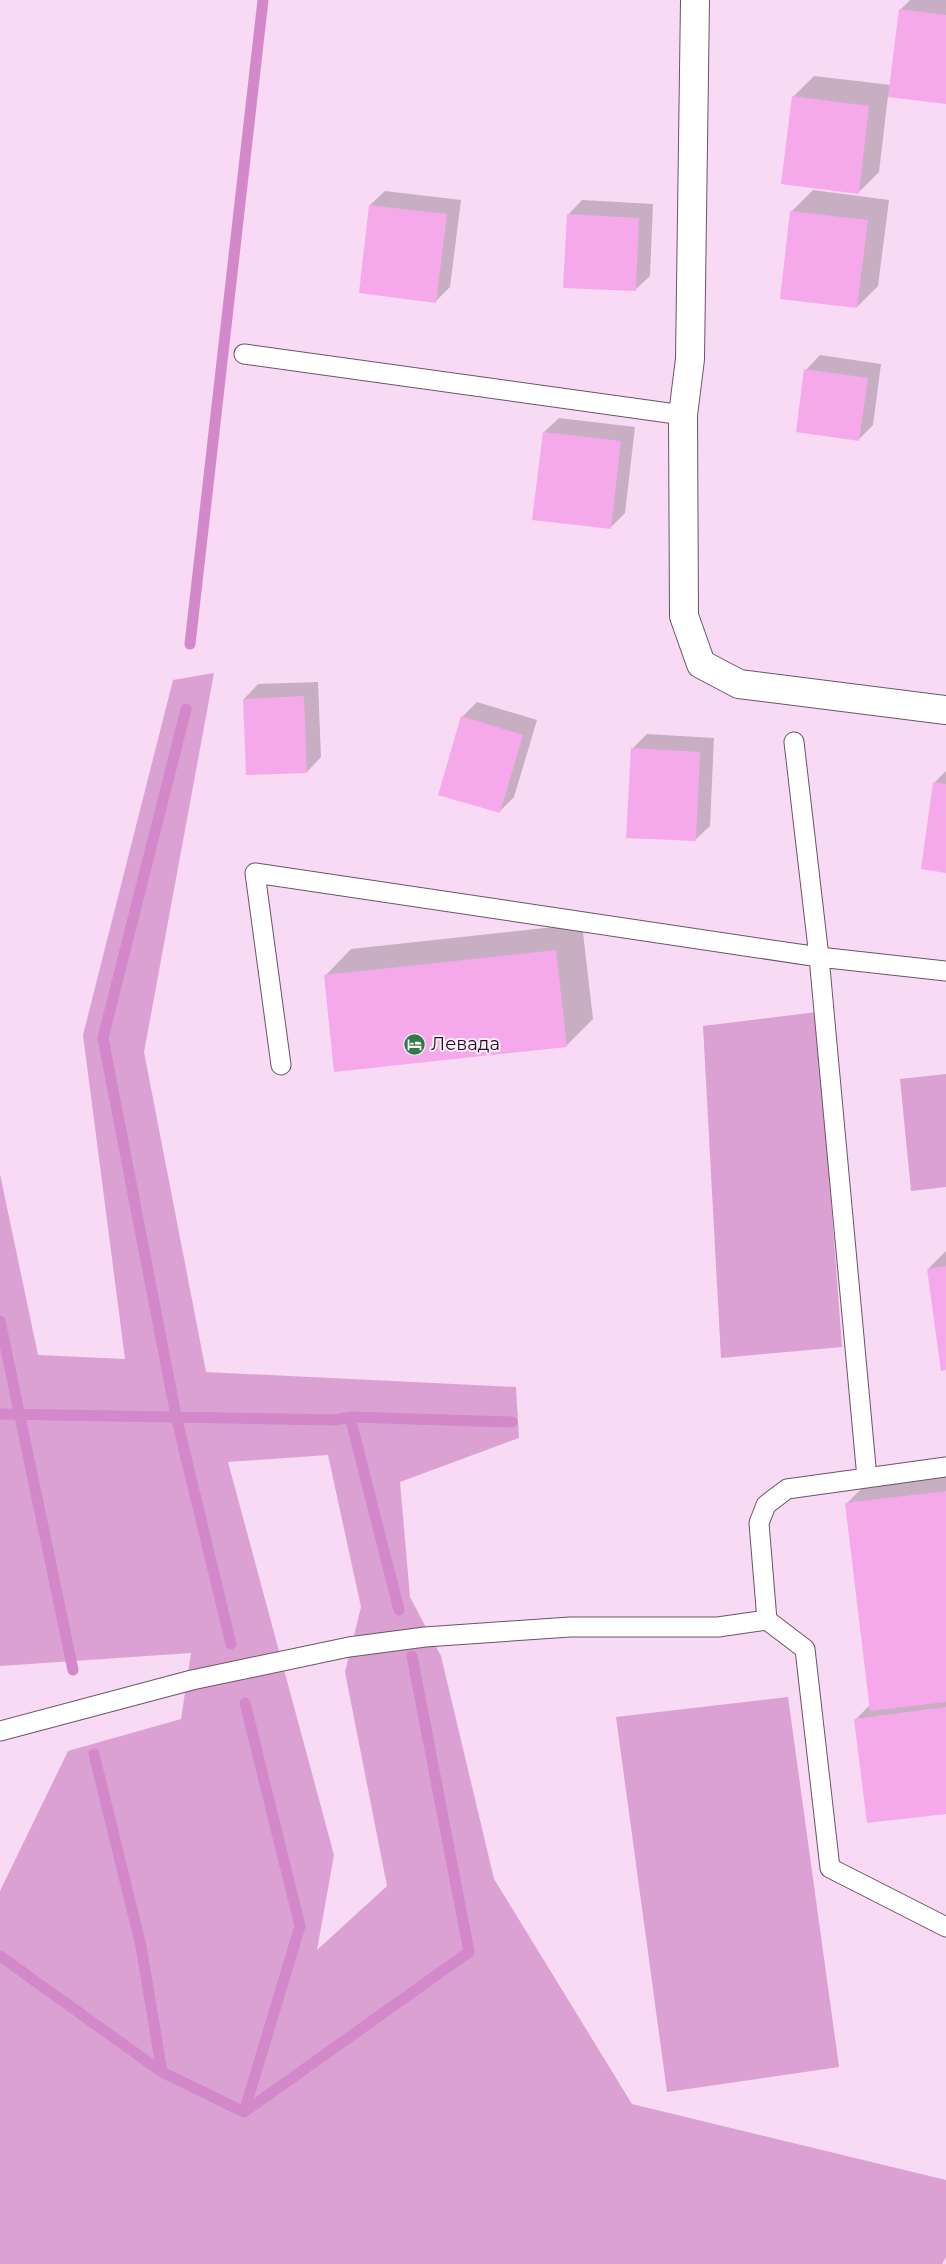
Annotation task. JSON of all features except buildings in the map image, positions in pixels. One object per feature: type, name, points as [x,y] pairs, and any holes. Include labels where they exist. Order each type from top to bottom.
[{"type":"street","points":[[695,0],[690,359],[683,415],[684,616],[701,664],[739,684],[946,710]]},
{"type":"lane","points":[[244,354],[683,415]]},
{"type":"lane","points":[[794,742],[819,957],[868,1478]]},
{"type":"lane","points":[[281,1064],[255,873],[819,957],[946,971]]},
{"type":"lane","points":[[767,1620],[758,1523],[766,1505],[787,1489],[946,1467]]},
{"type":"lane","points":[[0,1731],[192,1680],[349,1646],[425,1637],[570,1626],[718,1626],[767,1620],[805,1649],[830,1868],[946,1927]]},
{"type":"shaded area","points":[[214,673],[144,1052],[206,1372],[516,1387],[519,1438],[400,1482],[410,1597],[441,1656],[494,1879],[632,2104],[946,2180],[946,2257],[942,2264],[0,2264],[0,1891],[68,1751],[181,1719],[191,1653],[0,1666],[0,1174],[38,1355],[125,1359],[83,1035],[173,680]],"holes":[[[328,1455],[361,1607],[345,1672],[387,1886],[317,1950],[334,1855],[228,1462]]]},
{"type":"shaded area","points":[[817,1012],[842,1347],[721,1358],[703,1026]]},
{"type":"shaded area","points":[[946,1074],[946,1187],[911,1191],[900,1079]]},
{"type":"shaded area","points":[[788,1697],[839,2067],[667,2092],[616,1717]]},
{"type":"waterway","points":[[190,644],[263,0]]},
{"type":"waterway","points":[[186,709],[103,1038],[176,1416],[231,1644]]},
{"type":"waterway","points":[[0,1321],[73,1670]]},
{"type":"waterway","points":[[0,1414],[335,1420],[350,1417],[512,1422]]},
{"type":"waterway","points":[[350,1417],[399,1610]]},
{"type":"waterway","points":[[0,1956],[162,2072],[244,2112],[469,1952],[412,1656]]},
{"type":"waterway","points":[[244,2112],[300,1926],[245,1703]]},
{"type":"waterway","points":[[94,1754],[141,1946],[162,2072]]},
{"type":"place","name":"Левада","points":[[415,1044]]}]
